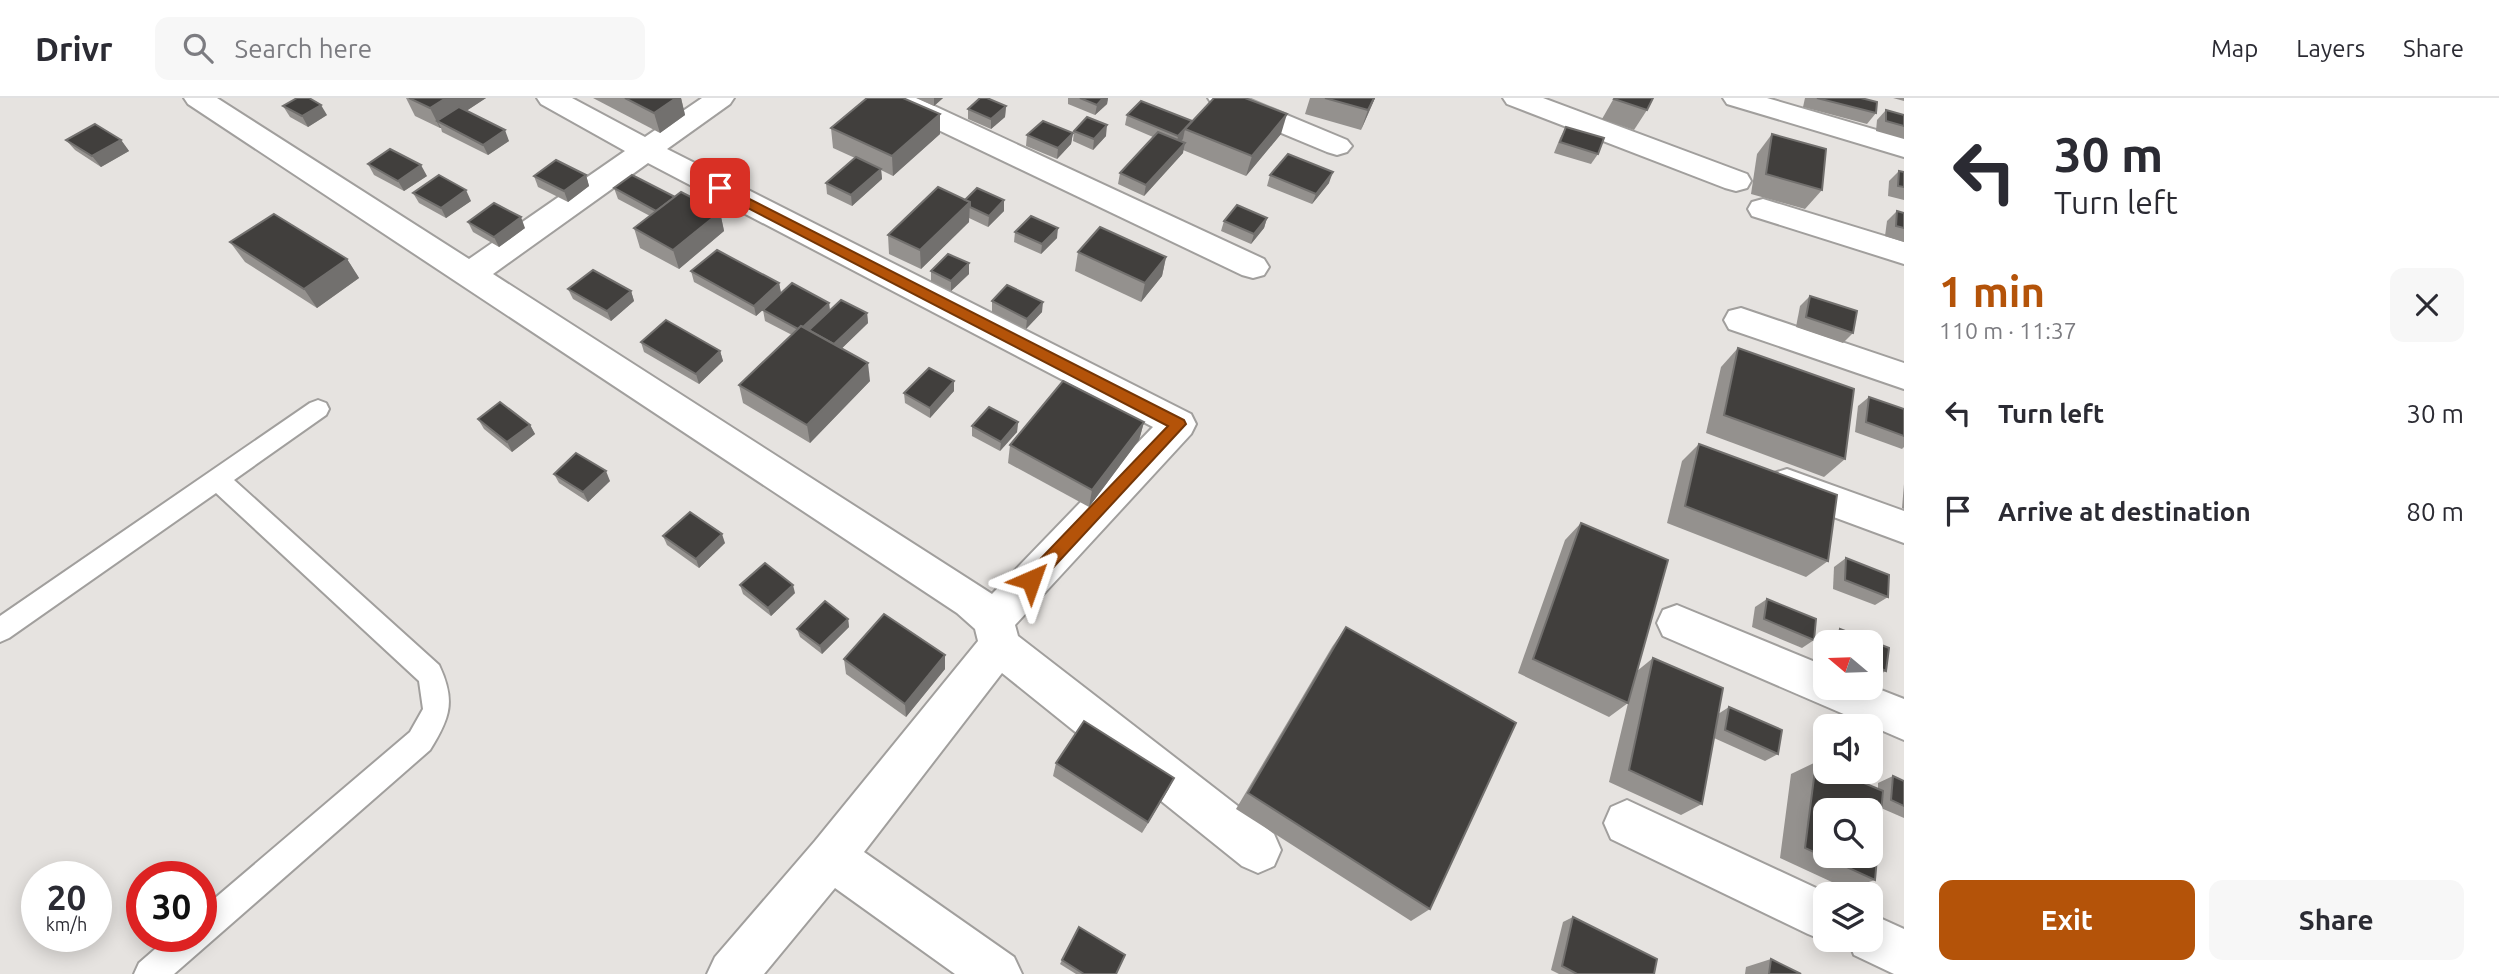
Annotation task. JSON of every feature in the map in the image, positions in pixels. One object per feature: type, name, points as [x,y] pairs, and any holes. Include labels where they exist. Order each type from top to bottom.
[{"type":"street","points":[[198,98],[971,601],[996,633],[1258,850]]},
{"type":"street","points":[[551,98],[646,150],[1178,424],[996,633],[831,857],[732,974]]},
{"type":"street","points":[[469,275],[720,98]]},
{"type":"street","points":[[894,98],[1252,267]]},
{"type":"street","points":[[1222,98],[1337,146]]},
{"type":"street","points":[[1517,98],[1736,181]]},
{"type":"street","points":[[1737,98],[1904,148]]},
{"type":"street","points":[[1763,209],[1904,253]]},
{"type":"street","points":[[1741,320],[1904,376]]},
{"type":"street","points":[[1756,472],[1904,527]]},
{"type":"street","points":[[1677,623],[1813,681]]},
{"type":"street","points":[[1857,700],[1904,720]]},
{"type":"street","points":[[1628,823],[1813,910]]},
{"type":"street","points":[[831,857],[997,974]]},
{"type":"street","points":[[1883,944],[1904,954]]},
{"type":"lane","points":[[0,630],[318,409]]},
{"type":"lane","points":[[217,479],[430,674],[439,697],[434,720],[420,741],[217,916]]},
{"type":"lane","points":[[150,974],[175,952]]},
{"type":"building","points":[[297,98],[309,98],[321,105],[302,116],[283,106]]},
{"type":"building","points":[[409,98],[446,98],[430,108]]},
{"type":"building","points":[[625,98],[676,98],[654,113]]},
{"type":"building","points":[[867,98],[903,98],[940,114],[892,156],[831,128]]},
{"type":"building","points":[[980,98],[1006,106],[991,119],[968,109]]},
{"type":"building","points":[[1080,98],[1103,98],[1097,105]]},
{"type":"building","points":[[1214,98],[1245,98],[1287,114],[1252,156],[1185,129]]},
{"type":"building","points":[[1325,98],[1374,98],[1368,110]]},
{"type":"building","points":[[1615,98],[1653,98],[1647,110]]},
{"type":"building","points":[[1817,98],[1861,98],[1877,102],[1876,113]]},
{"type":"building","points":[[1141,101],[1192,121],[1178,136],[1127,115]]},
{"type":"building","points":[[459,107],[505,130],[483,145],[437,121]]},
{"type":"building","points":[[1886,110],[1904,115],[1904,126],[1886,121]]},
{"type":"building","points":[[1087,117],[1107,125],[1094,139],[1074,131]]},
{"type":"building","points":[[1043,121],[1073,133],[1058,148],[1027,135]]},
{"type":"building","points":[[95,124],[121,140],[92,156],[66,140]]},
{"type":"building","points":[[1566,127],[1604,138],[1598,154],[1560,142]]},
{"type":"building","points":[[1158,132],[1185,143],[1146,185],[1120,173]]},
{"type":"building","points":[[1772,134],[1826,149],[1822,190],[1766,174]]},
{"type":"building","points":[[390,149],[421,165],[398,181],[368,164]]},
{"type":"building","points":[[1288,154],[1333,172],[1316,194],[1270,175]]},
{"type":"building","points":[[856,157],[881,169],[851,195],[826,183]]},
{"type":"building","points":[[556,160],[586,175],[564,191],[534,176]]},
{"type":"building","points":[[1899,171],[1904,172],[1904,187],[1898,186]]},
{"type":"building","points":[[439,175],[466,190],[441,208],[413,193]]},
{"type":"building","points":[[632,175],[675,197],[656,211],[614,188]]},
{"type":"building","points":[[938,187],[970,202],[920,250],[888,235]]},
{"type":"building","points":[[977,188],[1004,200],[989,216],[970,207],[970,202],[965,200]]},
{"type":"building","points":[[681,192],[720,212],[673,250],[634,228]]},
{"type":"building","points":[[494,203],[521,217],[494,237],[468,222]]},
{"type":"building","points":[[1237,205],[1267,218],[1254,234],[1224,221]]},
{"type":"building","points":[[1897,211],[1904,213],[1904,228],[1896,226]]},
{"type":"building","points":[[274,214],[347,259],[304,289],[230,242]]},
{"type":"building","points":[[1031,216],[1058,228],[1042,244],[1015,232]]},
{"type":"building","points":[[1100,227],[1166,257],[1145,283],[1078,252]]},
{"type":"building","points":[[717,250],[779,283],[754,306],[691,271]]},
{"type":"building","points":[[948,254],[969,263],[951,281],[931,271]]},
{"type":"building","points":[[593,270],[631,291],[607,311],[568,289]]},
{"type":"building","points":[[792,283],[829,303],[798,329],[763,310]]},
{"type":"building","points":[[1007,285],[1043,302],[1027,319],[992,301]]},
{"type":"building","points":[[1810,296],[1857,311],[1853,333],[1806,317]]},
{"type":"building","points":[[841,300],[867,313],[834,344],[809,330]]},
{"type":"building","points":[[666,320],[720,351],[696,374],[641,342]]},
{"type":"building","points":[[801,326],[868,363],[807,425],[739,385]]},
{"type":"building","points":[[1738,348],[1854,389],[1845,459],[1724,415]]},
{"type":"building","points":[[929,368],[954,381],[930,408],[904,393]]},
{"type":"building","points":[[1063,381],[1144,422],[1092,490],[1010,445]]},
{"type":"building","points":[[1869,397],[1904,409],[1904,436],[1866,422]]},
{"type":"building","points":[[500,402],[530,425],[507,442],[478,419]]},
{"type":"building","points":[[989,407],[1018,422],[1001,442],[972,426]]},
{"type":"building","points":[[1699,444],[1837,495],[1828,561],[1685,506]]},
{"type":"building","points":[[576,453],[606,471],[583,492],[554,474]]},
{"type":"building","points":[[690,512],[722,534],[696,559],[663,536]]},
{"type":"building","points":[[1581,523],[1668,560],[1628,703],[1533,659]]},
{"type":"building","points":[[1846,558],[1889,575],[1888,597],[1845,580]]},
{"type":"building","points":[[765,563],[793,585],[768,608],[740,585]]},
{"type":"building","points":[[1767,599],[1816,619],[1813,640],[1764,619]]},
{"type":"building","points":[[825,601],[848,619],[820,646],[797,629]]},
{"type":"building","points":[[884,614],[945,655],[905,704],[844,659]]},
{"type":"building","points":[[1346,627],[1516,723],[1430,909],[1248,793]]},
{"type":"building","points":[[1883,646],[1889,648],[1886,671],[1883,670]]},
{"type":"building","points":[[1653,658],[1723,688],[1702,804],[1629,770]]},
{"type":"building","points":[[1729,707],[1782,730],[1778,754],[1725,730]]},
{"type":"building","points":[[1084,721],[1174,778],[1148,822],[1056,763]]},
{"type":"building","points":[[1893,776],[1904,781],[1904,806],[1891,800]]},
{"type":"building","points":[[1813,784],[1866,784],[1883,791],[1882,798],[1813,798],[1813,852],[1805,848]]},
{"type":"building","points":[[1849,868],[1876,868],[1875,880]]},
{"type":"building","points":[[1573,917],[1657,959],[1654,974],[1577,974],[1562,966]]},
{"type":"building","points":[[1079,927],[1125,955],[1116,974],[1084,974],[1062,960]]},
{"type":"building","points":[[1771,959],[1801,974],[1769,974]]},
{"type":"route","points":[[720,188],[1178,424],[1031,580]]}]
